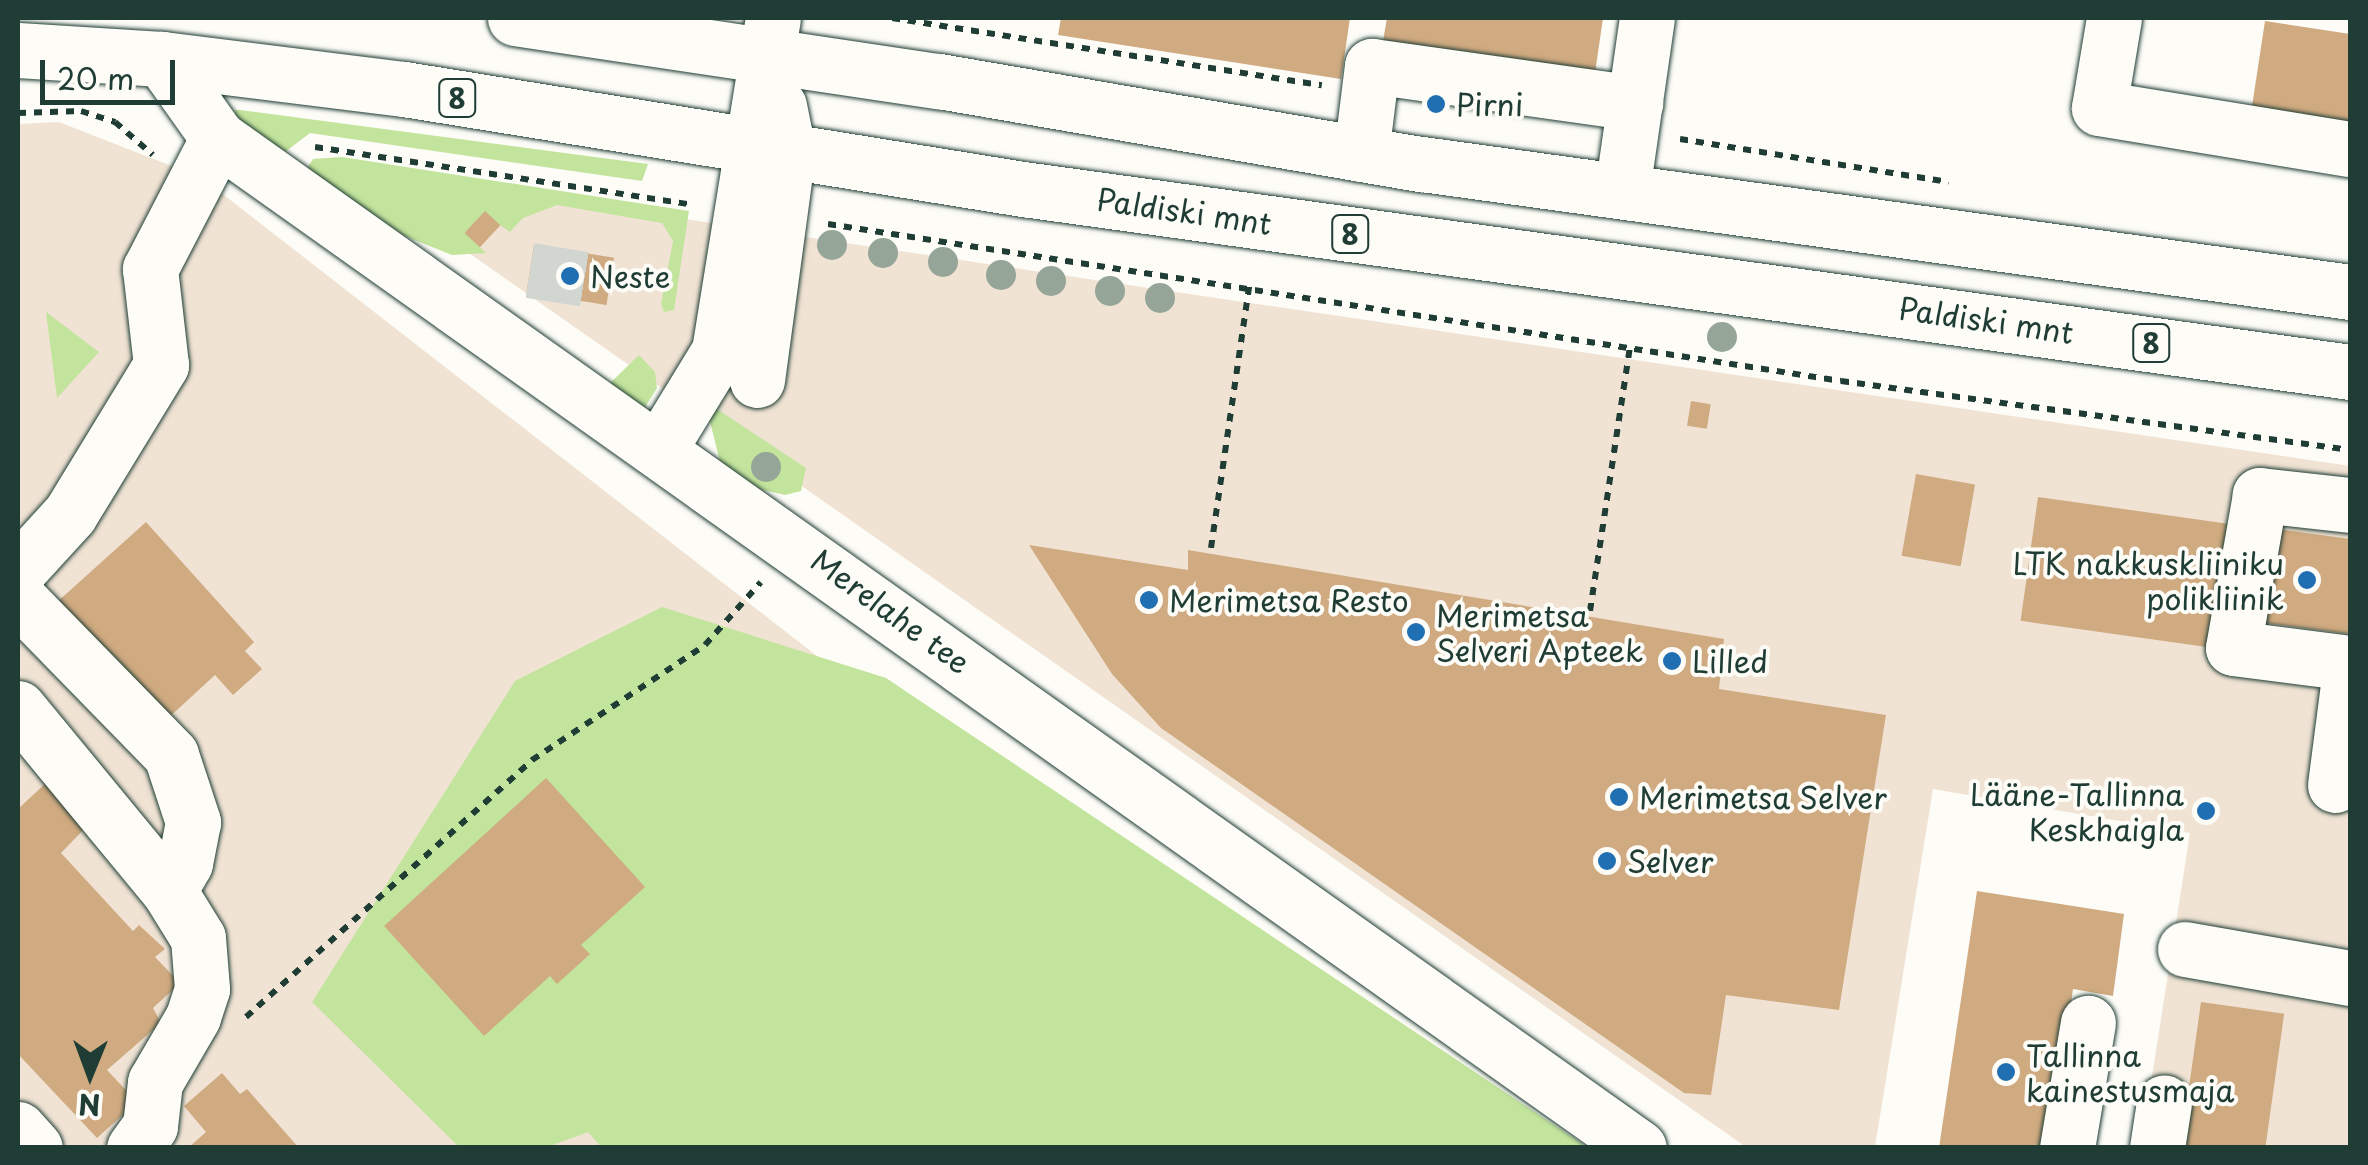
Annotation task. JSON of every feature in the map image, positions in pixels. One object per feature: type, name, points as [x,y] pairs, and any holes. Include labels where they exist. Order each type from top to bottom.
[{"type":"main road","points":[[515,18],[770,36],[1361,154],[2350,292]]},
{"type":"main road","points":[[1622,191],[1647,18]]},
{"type":"main road","points":[[2114,18],[2100,108],[2350,148]]},
{"type":"main road","points":[[756,380],[770,148],[770,36]]},
{"type":"main road","name":"Paldiski mnt","points":[[18,50],[162,59],[404,88],[770,148],[2350,372]]},
{"type":"main road","name":"Merelahe tee","points":[[162,59],[218,138],[790,539],[1639,1148]]},
{"type":"main road","points":[[1361,154],[1372,66],[1635,103]]},
{"type":"main road","points":[[18,571],[70,514],[161,364],[150,270],[218,138]]},
{"type":"main road","points":[[660,449],[719,351],[770,148]]},
{"type":"main road","points":[[2335,785],[2350,666],[2233,648],[2260,494],[2350,505]]},
{"type":"main road","points":[[18,598],[172,755],[194,822],[186,863],[169,891]]},
{"type":"main road","points":[[18,708],[169,891],[198,938],[202,989],[155,1082],[150,1126],[134,1148]]},
{"type":"main road","points":[[2185,949],[2350,978]]},
{"type":"main road","points":[[2067,1148],[2088,1023]]},
{"type":"main road","points":[[18,1129],[35,1148]]},
{"type":"path","points":[[18,114],[80,111],[115,122],[146,147],[158,171]]},
{"type":"path","points":[[308,149],[323,146],[692,205]]},
{"type":"path","points":[[820,224],[1249,286],[1630,348],[2350,450]]},
{"type":"path","points":[[1211,548],[1249,286]]},
{"type":"path","points":[[1590,612],[1630,348]]},
{"type":"path","points":[[344,928],[532,760],[706,645],[747,603],[790,539]]},
{"type":"shaded area","points":[[59,122],[202,178],[1019,813],[1500,1147],[18,1147],[18,124]]},
{"type":"shaded area","points":[[428,181],[2350,466],[2350,1147],[2141,1147],[2190,833],[1933,789],[1875,1147],[1746,1147],[416,216]]},
{"type":"green space","points":[[235,110],[648,164],[642,181],[310,133],[285,152],[235,119]]},
{"type":"green space","points":[[342,157],[689,211],[674,310],[664,312],[661,304],[673,241],[662,223],[557,205],[523,218],[510,232],[500,225],[465,232],[486,253],[452,255],[402,235],[307,168],[313,159]]},
{"type":"green space","points":[[46,312],[99,352],[57,398]]},
{"type":"green space","points":[[639,355],[655,372],[657,388],[639,417],[602,391]]},
{"type":"green space","points":[[705,401],[806,468],[801,491],[785,495],[746,486],[721,466]]},
{"type":"green space","points":[[662,607],[886,678],[1587,1147],[602,1148],[588,1132],[547,1147],[459,1147],[312,1002],[515,681]]},
{"type":"building","points":[[1061,18],[1350,18],[1341,79],[1058,35]]},
{"type":"building","points":[[1387,18],[1603,18],[1595,73],[1383,41]]},
{"type":"building","points":[[2265,21],[2350,34],[2350,128],[2251,113]]},
{"type":"building","points":[[485,211],[500,225],[480,247],[465,233]]},
{"type":"building","name":"Neste","points":[[534,245],[614,258],[606,305],[526,292]]},
{"type":"building","points":[[1691,401],[1711,404],[1707,429],[1687,426]]},
{"type":"building","points":[[1916,474],[1975,484],[1961,566],[1902,556]]},
{"type":"building","points":[[2038,497],[2233,524],[2216,648],[2021,621]]},
{"type":"building","points":[[146,522],[254,642],[245,651],[262,669],[233,695],[215,675],[164,722],[56,603]]},
{"type":"building","name":"LTK nakkuskliiniku polikliinik","points":[[2269,528],[2350,539],[2350,634],[2258,622]]},
{"type":"building","name":"Selver","points":[[1029,545],[1188,570],[1188,550],[1724,639],[1719,689],[1886,715],[1839,1010],[1726,995],[1711,1095],[1684,1093],[1161,728],[1112,674]]},
{"type":"building","points":[[546,778],[645,887],[581,945],[590,954],[557,984],[550,976],[484,1036],[384,926]]},
{"type":"building","points":[[48,781],[89,824],[61,853],[133,931],[139,925],[165,949],[155,957],[180,983],[153,1008],[161,1023],[107,1070],[137,1102],[97,1138],[18,1054],[18,809]]},
{"type":"building","name":"Tallinna kainestusmaja","points":[[1977,891],[2124,914],[2113,996],[2073,989],[2051,1148],[1939,1148]]},
{"type":"building","points":[[2201,1002],[2284,1014],[2265,1148],[2181,1148]]},
{"type":"building","points":[[222,1073],[240,1094],[247,1089],[299,1148],[188,1148],[206,1132],[184,1106]]},
{"type":"tunnel","points":[[530,270],[610,283]]},
{"type":"place","name":"Pirni","points":[[1436,104]]},
{"type":"place","name":"Neste","points":[[570,276]]},
{"type":"place","name":"LTK nakkuskliiniku polikliinik","points":[[2307,580]]},
{"type":"place","name":"Merimetsa Resto","points":[[1149,600]]},
{"type":"place","name":"Merimetsa Selveri Apteek","points":[[1416,632]]},
{"type":"place","name":"Lilled","points":[[1672,661]]},
{"type":"place","name":"Merimetsa Selver","points":[[1619,797]]},
{"type":"place","name":"Lääne-Tallinna Keskhaigla","points":[[2206,811]]},
{"type":"place","name":"Selver","points":[[1607,861]]},
{"type":"place","name":"Tallinna kainestusmaja","points":[[2006,1072]]}]
